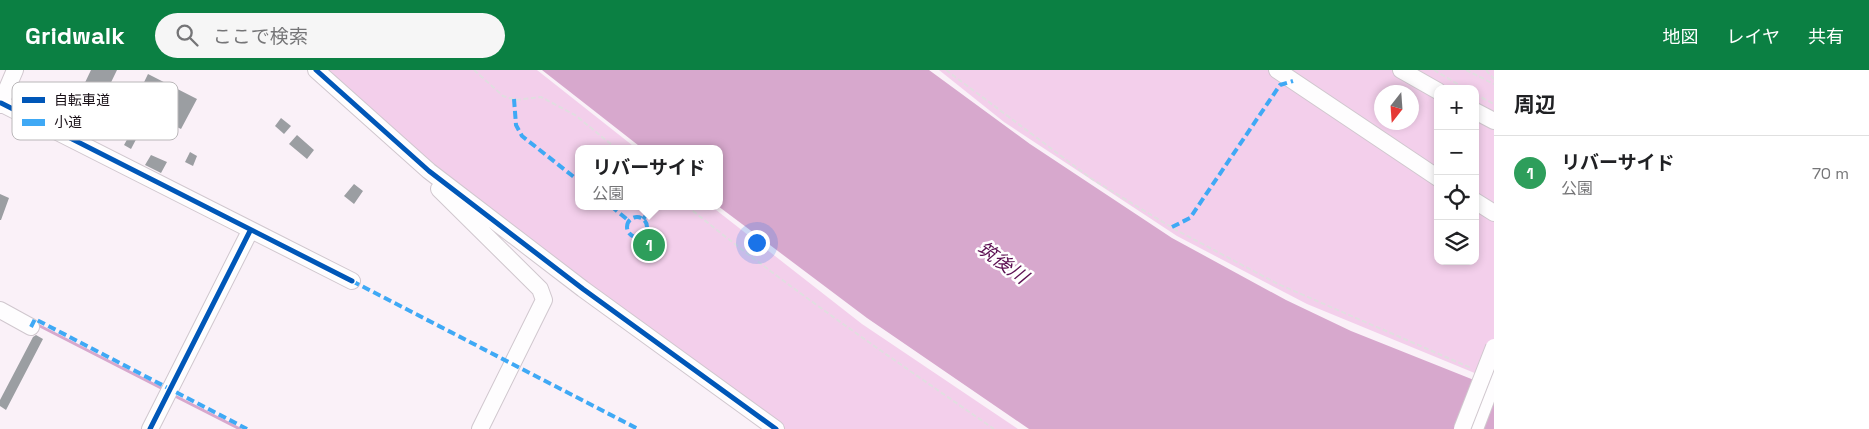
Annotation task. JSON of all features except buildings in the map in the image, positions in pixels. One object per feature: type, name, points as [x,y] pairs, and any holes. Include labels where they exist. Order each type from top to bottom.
[{"type":"street","points":[[12,110],[0,104],[15,70]]},
{"type":"street","points":[[316,70],[429,170],[583,288],[776,429]]},
{"type":"street","points":[[1277,70],[1434,175]]},
{"type":"street","points":[[1401,70],[1434,89]]},
{"type":"street","points":[[1479,113],[1494,121]]},
{"type":"street","points":[[71,140],[352,281]]},
{"type":"street","points":[[429,170],[438,188],[540,289],[544,300],[480,429]]},
{"type":"street","points":[[1479,203],[1494,212]]},
{"type":"street","points":[[150,429],[250,231]]},
{"type":"street","points":[[0,310],[30,327]]},
{"type":"street","points":[[1462,429],[1494,347]]},
{"type":"street","points":[[1474,429],[1494,379]]},
{"type":"path","points":[[474,70],[503,96],[516,100],[541,97],[575,115],[611,145]]},
{"type":"path","points":[[946,70],[1092,179],[1176,230],[1278,284],[1477,370]]},
{"type":"path","points":[[1434,70],[1459,85]]},
{"type":"path","points":[[1466,70],[1494,84]]},
{"type":"path","points":[[1486,70],[1494,79]]},
{"type":"path","points":[[1479,96],[1494,104]]},
{"type":"path","points":[[692,210],[769,270],[994,429]]},
{"type":"shaded area","points":[[327,70],[537,70],[632,145],[575,145],[575,210],[716,210],[862,324],[1018,429],[785,429],[681,356],[434,167]]},
{"type":"shaded area","points":[[939,70],[1403,70],[1434,89],[1434,265],[1479,265],[1479,118],[1494,127],[1494,381],[1307,304],[1177,236],[1004,122]]},
{"type":"shaded area","points":[[1412,70],[1494,70],[1494,114],[1479,106],[1479,85],[1440,85]]},
{"type":"water","name":"筑後川","points":[[542,70],[929,70],[1030,144],[1172,238],[1286,300],[1351,331],[1494,388],[1494,429],[1029,429],[867,318],[723,210],[723,145],[638,145]]},
{"type":"waterway","points":[[36,324],[163,389]]},
{"type":"waterway","points":[[173,395],[240,429]]},
{"type":"marked path","points":[[1172,227],[1190,218],[1280,85],[1293,81]]},
{"type":"marked path","points":[[514,99],[516,125],[522,136],[575,178]]},
{"type":"marked path","points":[[616,210],[629,221]]},
{"type":"marked path","points":[[643,219],[651,210]]},
{"type":"marked path","points":[[637,217],[644,220],[647,227],[644,234],[637,237],[630,234],[627,227],[630,220],[637,217]]},
{"type":"marked path","points":[[352,281],[638,429]]},
{"type":"marked path","points":[[31,327],[35,319],[247,429]]},
{"type":"cycle path","points":[[316,70],[429,171],[583,289],[776,429]]},
{"type":"cycle path","points":[[1,103],[12,109]]},
{"type":"cycle path","points":[[74,140],[352,281]]},
{"type":"cycle path","points":[[150,429],[250,231]]},
{"type":"place","name":"リバーサイド","points":[[649,245]]}]
